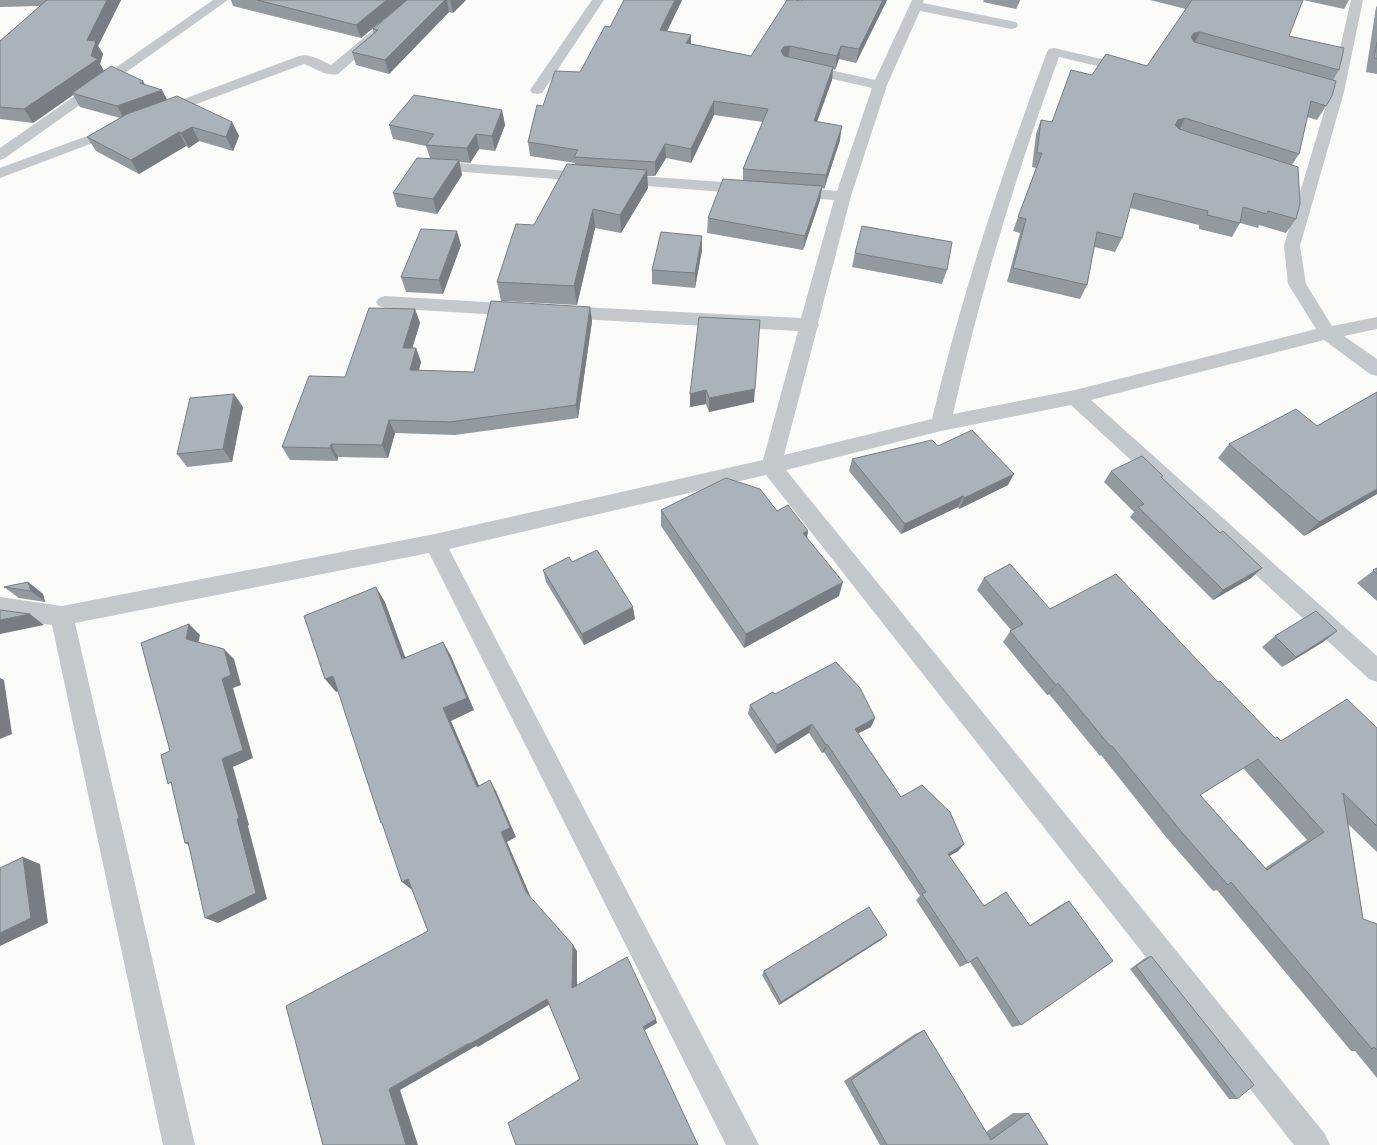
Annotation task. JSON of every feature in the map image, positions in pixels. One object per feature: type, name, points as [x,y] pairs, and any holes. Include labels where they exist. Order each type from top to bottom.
[{"type":"street","points":[[0,155],[222,0]]},
{"type":"street","points":[[148,118],[304,59],[333,71],[418,0]]},
{"type":"street","points":[[537,90],[598,0]]},
{"type":"street","points":[[1357,0],[1337,92],[1292,246],[1297,284],[1327,332],[1377,369]]},
{"type":"street","points":[[771,466],[810,325],[843,196],[880,85],[917,3],[1011,25]]},
{"type":"street","points":[[941,424],[962,334],[1023,135],[1054,52],[1127,69]]},
{"type":"street","points":[[788,65],[880,85]]},
{"type":"street","points":[[1322,88],[1337,92]]},
{"type":"street","points":[[0,173],[133,123]]},
{"type":"street","points":[[414,165],[764,190]]},
{"type":"street","points":[[1296,177],[1311,182]]},
{"type":"street","points":[[780,191],[843,196]]},
{"type":"street","points":[[385,302],[810,325]]},
{"type":"street","points":[[0,607],[62,616],[435,543],[771,466],[941,424],[1075,396],[1327,332],[1377,324]]},
{"type":"street","points":[[1075,396],[1377,671]]},
{"type":"street","points":[[771,466],[1314,1145]]},
{"type":"street","points":[[435,543],[743,1145]]},
{"type":"street","points":[[62,616],[179,1145]]},
{"type":"building","points":[[47,0],[107,0],[87,40],[96,41],[91,56],[98,59],[24,109],[0,107],[0,41]]},
{"type":"building","points":[[257,0],[387,0],[356,25]]},
{"type":"building","points":[[407,0],[445,0],[385,60],[352,52],[378,30],[373,29]]},
{"type":"building","points":[[624,0],[675,0],[660,30],[691,35],[686,43],[751,56],[787,0],[883,0],[859,49],[841,46],[837,56],[790,46],[784,47],[781,51],[784,56],[833,67],[814,121],[842,126],[826,175],[743,169],[768,109],[714,101],[691,149],[665,144],[655,162],[574,157],[578,150],[528,142],[537,105],[543,106],[555,71],[580,72],[605,26],[610,27]]},
{"type":"building","points":[[1192,0],[1303,0],[1289,36],[1344,48],[1339,70],[1200,32],[1194,33],[1191,37],[1194,42],[1336,81],[1332,96],[1326,106],[1311,101],[1299,154],[1185,118],[1178,120],[1175,125],[1179,129],[1298,167],[1300,204],[1296,219],[1268,211],[1267,214],[1243,207],[1240,223],[1207,215],[1208,211],[1134,193],[1122,238],[1097,232],[1087,285],[1013,268],[1026,219],[1018,217],[1042,153],[1037,153],[1041,120],[1052,122],[1071,70],[1092,75],[1106,54],[1147,66]]},
{"type":"building","points":[[1377,42],[1377,59],[1374,58]]},
{"type":"building","points":[[111,66],[143,81],[140,83],[162,90],[117,106],[72,93]]},
{"type":"building","points":[[414,95],[502,110],[492,136],[476,134],[467,148],[426,145],[434,134],[389,125]]},
{"type":"building","points":[[177,96],[232,122],[226,137],[192,127],[181,133],[179,132],[131,160],[87,137],[127,114]]},
{"type":"building","points":[[417,158],[459,160],[433,199],[393,193]]},
{"type":"building","points":[[567,164],[647,170],[620,215],[593,209],[574,286],[497,282],[516,224],[534,225]]},
{"type":"building","points":[[723,179],[822,186],[805,236],[708,218]]},
{"type":"building","points":[[862,226],[952,242],[947,270],[855,253]]},
{"type":"building","points":[[421,229],[457,231],[439,280],[401,277]]},
{"type":"building","points":[[661,232],[702,236],[695,273],[652,270]]},
{"type":"building","points":[[491,301],[590,307],[576,405],[450,422],[389,420],[382,445],[331,444],[330,448],[282,447],[309,376],[345,377],[369,308],[415,309],[403,348],[416,348],[410,370],[474,372]]},
{"type":"building","points":[[699,317],[760,320],[755,389],[709,398],[706,390],[690,394]]},
{"type":"building","points":[[1377,392],[1377,489],[1319,522],[1229,444],[1296,409],[1317,426]]},
{"type":"building","points":[[234,394],[223,449],[177,454],[190,398]]},
{"type":"building","points":[[972,430],[1014,474],[964,498],[963,496],[905,524],[852,459],[932,440],[938,446]]},
{"type":"building","points":[[1142,456],[1163,476],[1161,477],[1220,533],[1223,531],[1262,568],[1223,590],[1138,507],[1144,504],[1111,471]]},
{"type":"building","points":[[726,478],[760,489],[777,511],[788,505],[808,531],[803,533],[843,582],[746,634],[661,510]]},
{"type":"building","points":[[597,550],[633,607],[582,634],[543,570],[569,557],[572,562]]},
{"type":"building","points":[[1010,564],[1050,609],[1116,574],[1218,682],[1220,681],[1275,738],[1277,737],[1281,741],[1347,699],[1377,728],[1377,826],[1343,793],[1363,919],[1377,924],[1377,1050],[1374,1047],[1372,1049],[1231,882],[1228,885],[1179,829],[1112,746],[1110,746],[1058,683],[1056,685],[1010,631],[1023,624],[984,578]],"holes":[[[1258,759],[1324,832],[1267,870],[1200,795]]]},
{"type":"building","points":[[1377,568],[1377,574],[1373,570]]},
{"type":"building","points":[[28,582],[31,591],[4,587]]},
{"type":"building","points":[[376,587],[402,659],[443,642],[467,698],[443,708],[477,787],[490,780],[510,828],[501,832],[526,892],[573,945],[572,988],[627,957],[656,1019],[643,1027],[698,1145],[516,1145],[508,1123],[580,1079],[547,999],[389,1089],[406,1145],[323,1145],[286,1006],[428,931],[408,879],[402,882],[333,676],[325,679],[304,616]]},
{"type":"building","points":[[0,610],[30,614],[0,620]]},
{"type":"building","points":[[1316,611],[1337,631],[1296,657],[1275,636]]},
{"type":"building","points":[[189,624],[186,639],[224,649],[231,675],[222,679],[243,750],[222,759],[239,818],[237,819],[256,893],[205,918],[188,842],[185,843],[171,782],[168,784],[161,755],[170,751],[141,643]]},
{"type":"building","points":[[836,662],[860,688],[875,718],[855,729],[901,797],[922,785],[950,812],[964,844],[948,854],[984,906],[1006,892],[1030,926],[1069,901],[1113,961],[1021,1025],[977,957],[968,963],[922,894],[926,892],[812,724],[777,745],[750,705],[773,692],[775,694]]},
{"type":"building","points":[[23,857],[31,918],[0,933],[0,868]]},
{"type":"building","points":[[869,907],[887,935],[781,1002],[764,971]]},
{"type":"building","points":[[1151,956],[1254,1085],[1237,1099],[1136,966]]},
{"type":"building","points":[[924,1030],[991,1140],[1028,1113],[1048,1145],[887,1145],[851,1080]]}]
